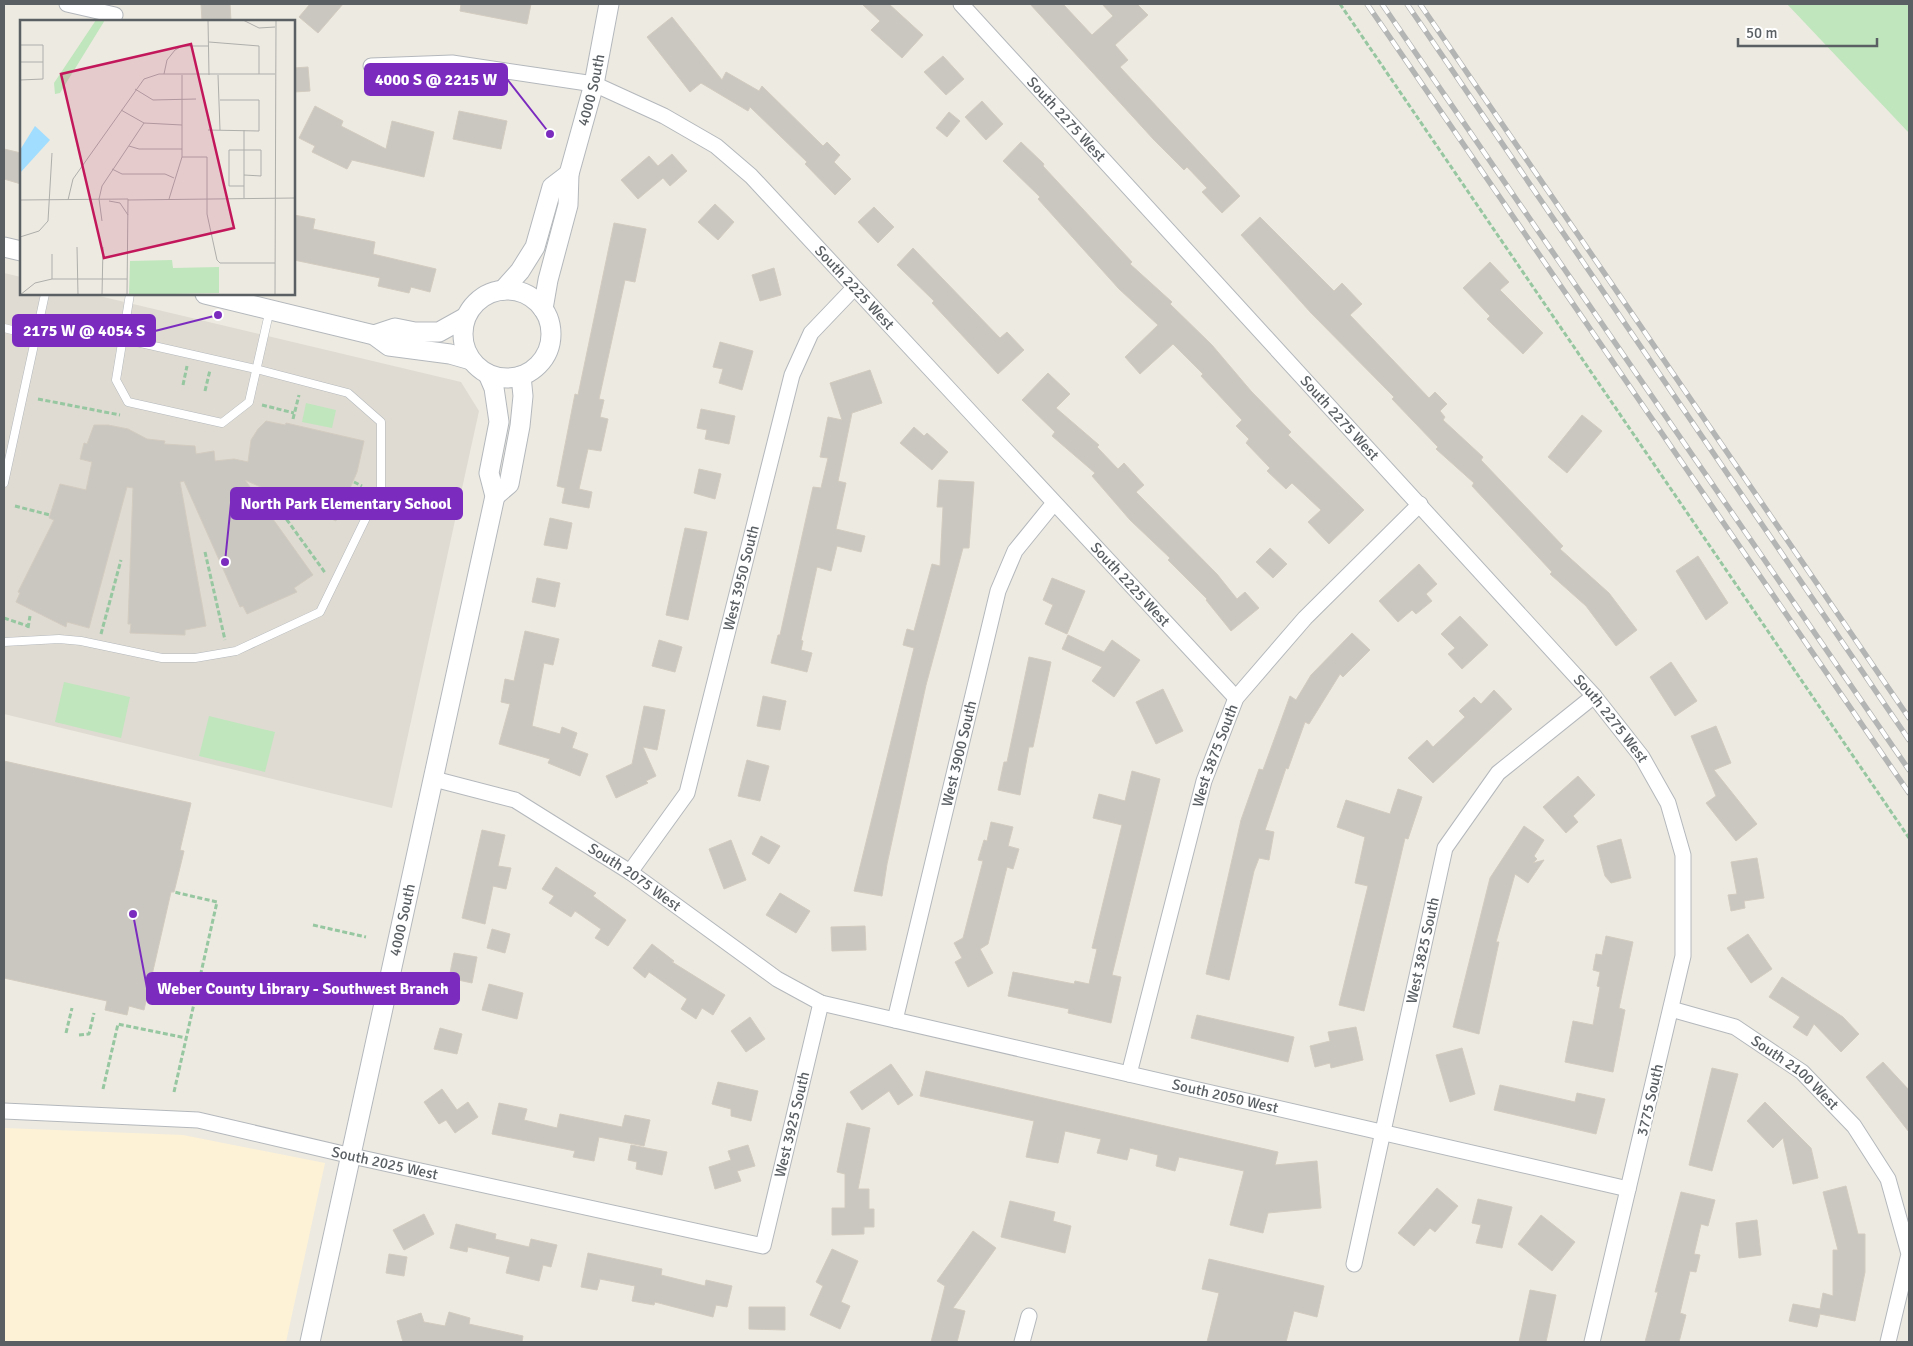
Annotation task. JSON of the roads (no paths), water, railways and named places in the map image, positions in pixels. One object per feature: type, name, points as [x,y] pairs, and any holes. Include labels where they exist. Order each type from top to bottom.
[{"type":"street","points":[[67,4],[115,15]]},
{"type":"street","name":"4000 South","points":[[543,309],[548,280],[568,205],[568,174],[594,84],[609,4]]},
{"type":"street","name":"South 2275 West","points":[[961,4],[1594,696],[1646,765],[1668,804],[1683,855]]},
{"type":"street","name":"South 2225 West","points":[[371,66],[452,63],[594,84],[664,116],[716,146],[751,176],[1236,698]]},
{"type":"street","name":"4000 South","points":[[503,290],[520,271],[535,247],[552,187],[568,174]]},
{"type":"street","points":[[4,247],[20,251]]},
{"type":"street","name":"West 3950 South","points":[[630,872],[687,793],[792,375],[811,333],[854,288]]},
{"type":"street","points":[[209,295],[374,335],[389,346],[450,354],[471,360],[488,374],[510,378],[521,376],[540,363],[550,342],[551,331],[543,309],[531,295],[503,290],[480,298],[466,317],[463,328],[464,343],[471,360]]},
{"type":"street","points":[[374,335],[394,328],[415,332],[439,332],[466,317]]},
{"type":"street","name":"4000 South","points":[[310,1342],[495,496],[489,473],[499,422],[494,388],[488,374]]},
{"type":"street","name":"4000 South","points":[[495,496],[509,484],[520,426],[523,396],[521,376]]},
{"type":"street","name":"West 3900 South","points":[[895,1020],[998,591],[1015,551],[1054,503]]},
{"type":"street","name":"West 3875 South","points":[[1129,1074],[1204,781],[1236,698],[1304,618],[1420,504]]},
{"type":"street","name":"West 3825 South","points":[[1354,1264],[1445,848],[1498,773],[1594,696]]},
{"type":"street","name":"South 2075 West","points":[[434,779],[515,800],[630,872],[777,979],[821,1003]]},
{"type":"street","name":"3775 South","points":[[1592,1342],[1683,956],[1683,855]]},
{"type":"street","name":"South 2050 West","points":[[821,1003],[1628,1189]]},
{"type":"street","name":"West 3925 South","points":[[763,1246],[821,1003]]},
{"type":"street","name":"South 2100 West","points":[[1671,1009],[1735,1027],[1802,1072],[1854,1126],[1888,1179],[1909,1254],[1888,1342]]},
{"type":"street","name":"South 2025 West","points":[[4,1111],[198,1120],[352,1156],[763,1246]]},
{"type":"street","points":[[1022,1342],[1029,1316]]},
{"type":"lane","points":[[4,483],[45,295]]},
{"type":"lane","points":[[130,295],[116,380],[128,402],[222,423],[248,402],[270,309]]},
{"type":"lane","points":[[4,328],[36,336]]},
{"type":"lane","points":[[4,642],[59,639],[81,641],[162,658],[195,658],[236,651],[320,612],[381,487],[381,422],[348,393],[256,369],[123,339]]},
{"type":"railway","points":[[1367,4],[1909,793]]},
{"type":"railway","points":[[1382,4],[1909,770]]},
{"type":"railway","points":[[1407,4],[1909,740]]},
{"type":"railway","points":[[1420,4],[1909,718]]},
{"type":"place","name":"4000 S @ 2215 W","points":[[550,134]]},
{"type":"place","name":"2175 W @ 4054 S","points":[[218,315]]},
{"type":"place","name":"North Park Elementary School","points":[[225,562]]},
{"type":"place","name":"Weber County Library - Southwest Branch","points":[[133,914]]}]
